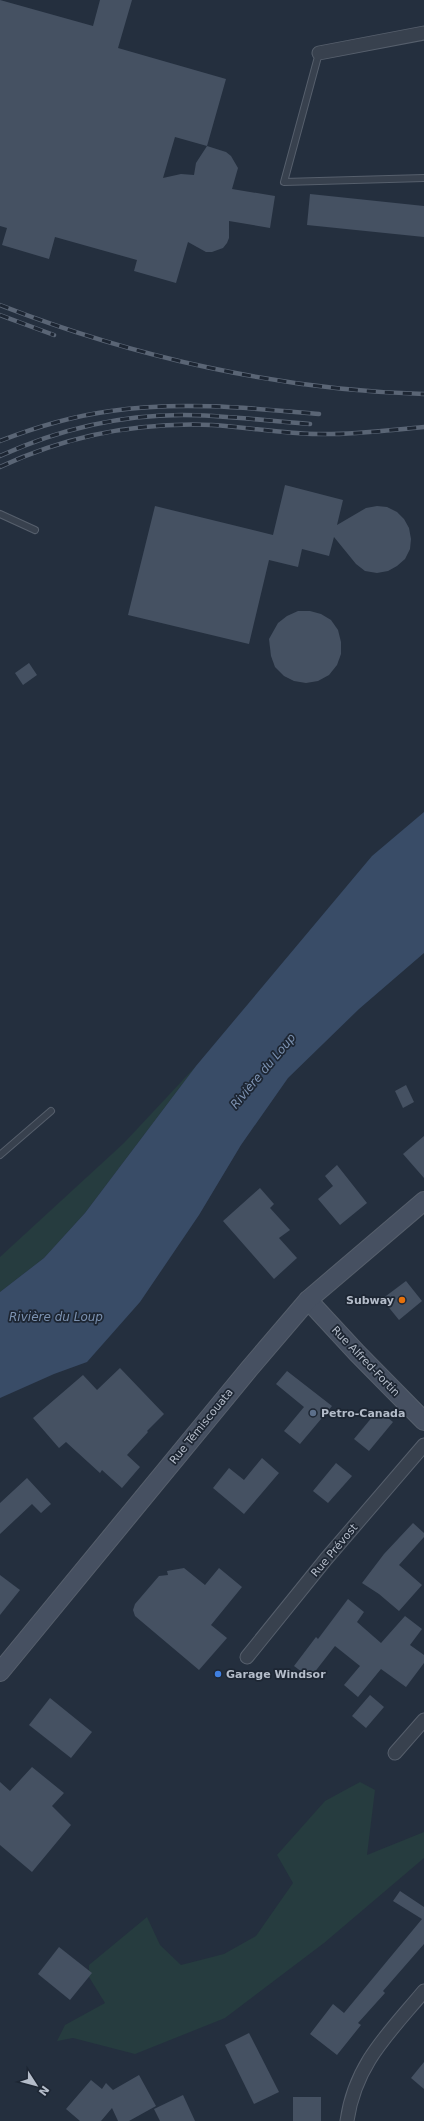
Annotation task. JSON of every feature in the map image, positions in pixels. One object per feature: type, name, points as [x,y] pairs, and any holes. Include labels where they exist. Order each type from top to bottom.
[{"type":"main road","name":"Rue Témiscouata","points":[[0,1672],[249,1369],[308,1300],[424,1201]]},
{"type":"main road","name":"Rue Alfred-Fortin","points":[[308,1300],[357,1353],[424,1420]]},
{"type":"street","points":[[319,53],[424,33]]},
{"type":"street","name":"Rue Prévost","points":[[247,1657],[326,1559],[424,1445]]},
{"type":"street","points":[[395,1753],[424,1720]]},
{"type":"street","points":[[347,2121],[350,2098],[367,2061],[424,1991]]},
{"type":"lane","points":[[319,53],[284,182],[424,178]]},
{"type":"lane","points":[[0,514],[35,530]]},
{"type":"lane","points":[[0,1155],[51,1111]]},
{"type":"green space","points":[[196,1066],[85,1213],[44,1258],[0,1292],[0,1257],[124,1143]]},
{"type":"green space","points":[[360,1782],[375,1790],[367,1855],[424,1832],[424,1858],[324,1943],[225,2018],[135,2054],[73,2038],[57,2041],[65,2025],[105,2003],[89,1977],[89,1965],[147,1917],[160,1945],[181,1965],[224,1954],[256,1936],[293,1883],[277,1855],[325,1801]]},
{"type":"water","name":"Rivière du Loup","points":[[424,812],[424,953],[359,1009],[288,1078],[241,1145],[199,1215],[140,1302],[87,1362],[54,1374],[0,1398],[0,1292],[44,1258],[85,1213],[196,1066],[372,856]]},
{"type":"building","points":[[0,0],[93,26],[100,0],[132,0],[118,48],[226,79],[207,146],[226,152],[231,156],[238,168],[232,189],[275,196],[270,228],[229,221],[229,238],[227,243],[223,248],[212,252],[206,252],[188,242],[176,283],[134,271],[137,260],[55,237],[49,259],[2,245],[7,228],[0,226]],"holes":[[[175,137],[207,146],[196,163],[194,175],[181,174],[163,178]]]},
{"type":"building","points":[[310,194],[424,206],[424,237],[307,225]]},
{"type":"building","points":[[285,485],[343,500],[337,525],[366,508],[377,506],[387,507],[397,512],[404,519],[409,528],[411,539],[410,549],[405,559],[388,571],[377,573],[365,571],[356,564],[334,537],[329,556],[302,549],[298,567],[269,560],[249,644],[128,615],[155,506],[273,535]]},
{"type":"building","points":[[298,611],[310,611],[321,614],[331,620],[338,630],[341,642],[341,654],[337,665],[329,675],[318,681],[306,683],[294,681],[284,676],[275,667],[271,656],[269,639],[278,623],[287,616]]},
{"type":"building","points":[[29,663],[37,675],[23,685],[15,673]]},
{"type":"building","points":[[406,1085],[414,1102],[403,1108],[395,1091]]},
{"type":"building","points":[[424,1136],[424,1178],[403,1154]]},
{"type":"building","points":[[337,1165],[367,1203],[340,1225],[318,1199],[333,1186],[325,1176]]},
{"type":"building","points":[[260,1188],[274,1204],[270,1208],[290,1230],[279,1238],[297,1258],[274,1279],[223,1221]]},
{"type":"building","name":"Subway","points":[[406,1281],[422,1301],[399,1320],[382,1299]]},
{"type":"building","points":[[120,1368],[164,1414],[147,1431],[148,1432],[127,1455],[140,1467],[122,1488],[102,1470],[100,1473],[66,1442],[59,1448],[33,1418],[83,1375],[97,1390]]},
{"type":"building","name":"Petro-Canada","points":[[287,1371],[332,1406],[300,1444],[284,1431],[304,1407],[276,1384]]},
{"type":"building","points":[[378,1410],[393,1422],[369,1451],[354,1439]]},
{"type":"building","points":[[262,1458],[279,1473],[244,1514],[213,1488],[229,1468],[244,1480]]},
{"type":"building","points":[[336,1463],[352,1476],[328,1503],[313,1491]]},
{"type":"building","points":[[27,1478],[51,1504],[41,1513],[32,1504],[0,1534],[0,1503]]},
{"type":"building","points":[[413,1523],[424,1533],[424,1537],[399,1565],[422,1585],[399,1611],[379,1594],[362,1583],[384,1554]]},
{"type":"building","points":[[184,1568],[205,1585],[219,1568],[242,1587],[211,1625],[227,1638],[199,1670],[135,1616],[133,1610],[135,1604],[159,1576],[168,1575],[167,1571]]},
{"type":"building","points":[[0,1575],[20,1590],[0,1615]]},
{"type":"building","points":[[348,1599],[364,1612],[357,1622],[381,1643],[405,1616],[422,1629],[410,1645],[424,1655],[424,1663],[406,1687],[381,1669],[358,1697],[344,1685],[360,1666],[335,1646],[310,1678],[294,1666],[316,1637],[318,1639]]},
{"type":"building","points":[[370,1695],[384,1707],[366,1728],[352,1716]]},
{"type":"building","points":[[50,1698],[92,1732],[71,1758],[29,1725]]},
{"type":"building","points":[[32,1767],[64,1793],[52,1806],[71,1825],[32,1872],[0,1845],[0,1782],[10,1791]]},
{"type":"building","points":[[400,1891],[424,1907],[424,1944],[383,1991],[385,1993],[358,2023],[361,2025],[337,2055],[310,2034],[333,2004],[344,2013],[422,1919],[393,1901]]},
{"type":"building","points":[[59,1947],[92,1973],[70,2000],[38,1974]]},
{"type":"building","points":[[249,2033],[279,2092],[254,2104],[225,2045]]},
{"type":"building","points":[[424,2062],[424,2089],[411,2078]]},
{"type":"building","points":[[139,2075],[156,2106],[129,2121],[118,2121],[112,2108],[101,2121],[80,2121],[66,2109],[91,2080],[102,2089],[106,2083],[113,2090]]},
{"type":"building","points":[[183,2095],[195,2121],[160,2121],[154,2109]]},
{"type":"building","points":[[293,2097],[321,2097],[321,2121],[293,2121]]},
{"type":"railway","points":[[0,305],[51,324],[103,340],[208,368],[316,386],[424,394]]},
{"type":"railway","points":[[0,315],[54,335]]},
{"type":"railway","points":[[0,441],[27,431],[69,419],[97,413],[137,408],[163,406],[215,406],[319,414]]},
{"type":"railway","points":[[0,456],[66,432],[112,421],[135,418],[198,415],[310,424]]},
{"type":"railway","points":[[0,467],[25,456],[77,439],[103,433],[157,426],[212,425],[305,434],[344,434],[424,427]]},
{"type":"place","name":"Subway","points":[[402,1300]]},
{"type":"place","name":"Petro-Canada","points":[[313,1413]]},
{"type":"place","name":"Garage Windsor","points":[[218,1674]]}]
